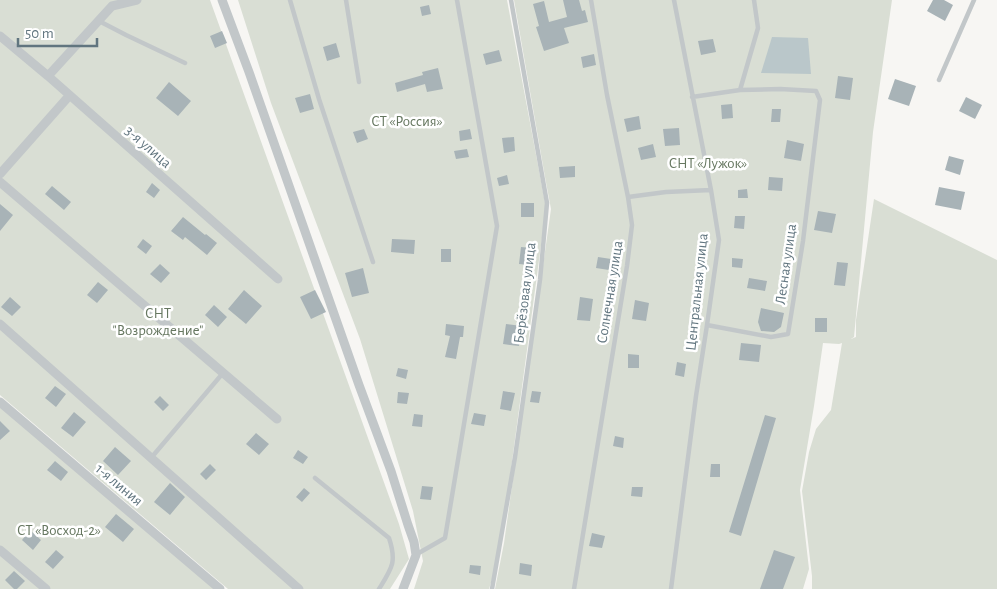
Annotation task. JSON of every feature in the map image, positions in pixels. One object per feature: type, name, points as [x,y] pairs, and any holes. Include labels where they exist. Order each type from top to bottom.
[{"type":"street","points":[[48,76],[112,6],[137,0]]},
{"type":"street","points":[[222,0],[250,72],[358,385],[391,471],[414,542],[416,555],[403,589]]},
{"type":"street","name":"3-я улица","points":[[0,36],[278,279]]},
{"type":"street","points":[[0,174],[69,96]]},
{"type":"street","points":[[0,182],[277,419]]},
{"type":"street","points":[[0,324],[299,589]]},
{"type":"street","name":"1-я линия","points":[[0,402],[220,589]]},
{"type":"street","points":[[0,550],[46,589]]},
{"type":"lane","points":[[290,0],[319,99],[373,262]]},
{"type":"lane","points":[[346,0],[359,82]]},
{"type":"lane","points":[[416,555],[446,538],[497,226],[457,0]]},
{"type":"lane","name":"Берёзовая улица","points":[[492,589],[515,457],[540,280],[547,203],[511,0]]},
{"type":"lane","name":"Солнечная улица","points":[[574,589],[628,266],[632,225],[591,0]]},
{"type":"lane","name":"Центральная улица","points":[[671,589],[696,396],[719,240],[674,0]]},
{"type":"lane","points":[[692,97],[740,90],[758,28],[754,0]]},
{"type":"lane","points":[[939,80],[974,0]]},
{"type":"lane","points":[[98,21],[185,63]]},
{"type":"lane","name":"Лесная улица","points":[[707,325],[771,337],[788,334],[803,241],[820,100],[816,90],[740,90]]},
{"type":"lane","points":[[628,197],[666,192],[711,190]]},
{"type":"lane","points":[[151,458],[223,373]]},
{"type":"lane","points":[[315,478],[389,538],[394,562],[380,589]]},
{"type":"green space","name":"СНТ \"Возрождение\"","points":[[0,0],[210,0],[399,524],[409,559],[390,589],[228,589],[0,395]]},
{"type":"green space","name":"СТ «Россия»","points":[[238,0],[507,0],[546,208],[505,514],[489,589],[414,589],[423,561],[413,511],[360,339],[271,103]]},
{"type":"green space","name":"СНТ «Лужок»","points":[[514,0],[892,0],[873,132],[854,337],[851,339],[856,337],[856,320],[874,199],[997,260],[997,589],[812,589],[802,491],[809,452],[816,429],[831,410],[842,343],[823,343],[800,490],[809,569],[803,589],[495,589],[504,543],[551,209]]},
{"type":"green space","name":"СТ «Восход-2»","points":[[0,405],[218,589],[0,589]]},
{"type":"shaded area","points":[[772,37],[808,38],[811,74],[761,73]]},
{"type":"building","points":[[563,0],[579,0],[582,11],[585,10],[588,22],[564,28],[569,43],[544,51],[536,27],[539,26],[533,4],[544,1],[549,22],[567,17]]},
{"type":"building","points":[[933,0],[944,0],[953,5],[945,21],[927,11]]},
{"type":"building","points":[[429,5],[431,14],[422,16],[420,7]]},
{"type":"building","points":[[222,31],[227,43],[215,48],[210,36]]},
{"type":"building","points":[[713,39],[716,52],[701,55],[698,41]]},
{"type":"building","points":[[336,43],[340,57],[327,61],[323,47]]},
{"type":"building","points":[[499,50],[502,61],[486,65],[483,54]]},
{"type":"building","points":[[594,54],[596,65],[583,68],[581,57]]},
{"type":"building","points":[[438,68],[443,89],[427,92],[425,84],[397,92],[395,83],[423,75],[422,72]]},
{"type":"building","points":[[838,76],[853,78],[850,100],[835,98]]},
{"type":"building","points":[[895,79],[916,86],[909,106],[888,99]]},
{"type":"building","points":[[169,82],[191,101],[178,116],[156,98]]},
{"type":"building","points":[[310,94],[314,109],[300,113],[295,98]]},
{"type":"building","points":[[966,97],[982,105],[975,119],[959,111]]},
{"type":"building","points":[[732,104],[733,118],[722,119],[721,105]]},
{"type":"building","points":[[772,109],[781,109],[780,122],[771,122]]},
{"type":"building","points":[[639,116],[641,129],[627,132],[624,119]]},
{"type":"building","points":[[679,128],[680,145],[665,146],[663,129]]},
{"type":"building","points":[[364,129],[368,139],[357,143],[353,132]]},
{"type":"building","points":[[470,129],[472,139],[460,141],[459,131]]},
{"type":"building","points":[[514,137],[515,151],[504,153],[502,138]]},
{"type":"building","points":[[787,140],[804,144],[801,161],[784,158]]},
{"type":"building","points":[[653,144],[656,157],[641,160],[638,148]]},
{"type":"building","points":[[467,149],[469,157],[456,159],[454,151]]},
{"type":"building","points":[[949,156],[964,160],[960,175],[945,170]]},
{"type":"building","points":[[575,166],[575,177],[560,178],[559,167]]},
{"type":"building","points":[[507,175],[509,184],[499,186],[497,178]]},
{"type":"building","points":[[769,177],[783,178],[782,191],[768,190]]},
{"type":"building","points":[[152,183],[160,190],[154,198],[146,192]]},
{"type":"building","points":[[52,186],[71,202],[64,210],[45,194]]},
{"type":"building","points":[[939,187],[965,192],[961,210],[935,205]]},
{"type":"building","points":[[747,189],[748,198],[738,198],[738,190]]},
{"type":"building","points":[[521,203],[534,203],[534,217],[521,217]]},
{"type":"building","points":[[0,204],[13,215],[0,231]]},
{"type":"building","points":[[818,211],[836,214],[832,233],[814,230]]},
{"type":"building","points":[[735,216],[745,216],[744,229],[734,228]]},
{"type":"building","points":[[183,217],[217,243],[207,255],[185,237],[183,240],[171,231]]},
{"type":"building","points":[[143,239],[152,246],[146,254],[137,247]]},
{"type":"building","points":[[392,239],[415,240],[414,254],[391,252]]},
{"type":"building","points":[[521,247],[532,248],[529,265],[519,264]]},
{"type":"building","points":[[441,249],[451,249],[451,262],[441,262]]},
{"type":"building","points":[[598,257],[611,259],[609,270],[596,268]]},
{"type":"building","points":[[732,258],[743,259],[742,268],[732,267]]},
{"type":"building","points":[[837,262],[848,263],[845,286],[834,285]]},
{"type":"building","points":[[160,264],[170,273],[161,283],[150,274]]},
{"type":"building","points":[[363,268],[369,293],[352,297],[345,273]]},
{"type":"building","points":[[749,278],[767,281],[765,291],[747,288]]},
{"type":"building","points":[[98,282],[108,290],[97,303],[87,295]]},
{"type":"building","points":[[244,290],[262,306],[246,324],[228,309]]},
{"type":"building","points":[[315,290],[326,312],[311,319],[300,297]]},
{"type":"building","points":[[10,297],[21,307],[12,316],[1,307]]},
{"type":"building","points":[[580,297],[593,299],[590,321],[577,320]]},
{"type":"building","points":[[635,300],[649,303],[646,321],[632,319]]},
{"type":"building","points":[[214,305],[227,317],[218,327],[205,315]]},
{"type":"building","points":[[761,308],[784,313],[781,327],[774,332],[761,331],[758,322]]},
{"type":"building","points":[[815,318],[827,318],[827,332],[815,332]]},
{"type":"building","points":[[446,324],[464,326],[463,337],[460,337],[456,359],[445,357],[450,336],[445,335]]},
{"type":"building","points":[[506,324],[522,326],[519,346],[503,344]]},
{"type":"building","points":[[741,343],[761,345],[759,362],[739,360]]},
{"type":"building","points":[[628,354],[639,355],[639,368],[628,368]]},
{"type":"building","points":[[677,362],[686,364],[684,377],[675,375]]},
{"type":"building","points":[[398,368],[408,370],[406,379],[396,376]]},
{"type":"building","points":[[55,386],[66,394],[56,407],[45,398]]},
{"type":"building","points":[[503,391],[515,393],[511,411],[500,409]]},
{"type":"building","points":[[532,391],[541,392],[539,403],[530,402]]},
{"type":"building","points":[[398,392],[409,393],[407,404],[397,403]]},
{"type":"building","points":[[160,396],[169,405],[163,411],[154,402]]},
{"type":"building","points":[[74,412],[86,422],[73,437],[61,428]]},
{"type":"building","points":[[474,413],[486,415],[484,426],[471,424]]},
{"type":"building","points":[[414,414],[423,415],[422,427],[412,426]]},
{"type":"building","points":[[765,415],[776,418],[741,536],[729,532]]},
{"type":"building","points":[[0,421],[10,431],[0,440]]},
{"type":"building","points":[[256,433],[269,444],[259,455],[246,444]]},
{"type":"building","points":[[615,436],[624,438],[623,448],[613,446]]},
{"type":"building","points":[[115,447],[131,461],[118,475],[103,461]]},
{"type":"building","points":[[298,450],[308,457],[303,464],[293,458]]},
{"type":"building","points":[[55,461],[68,472],[61,481],[47,470]]},
{"type":"building","points":[[210,464],[216,470],[206,480],[200,474]]},
{"type":"building","points":[[711,464],[720,464],[720,477],[710,477]]},
{"type":"building","points":[[170,483],[185,497],[170,515],[154,502]]},
{"type":"building","points":[[422,486],[433,487],[431,500],[420,499]]},
{"type":"building","points":[[632,487],[643,487],[642,497],[631,496]]},
{"type":"building","points":[[304,488],[310,493],[302,502],[296,497]]},
{"type":"building","points":[[116,514],[134,529],[123,542],[105,527]]},
{"type":"building","points":[[30,530],[41,540],[33,550],[22,540]]},
{"type":"building","points":[[592,533],[605,536],[602,548],[589,546]]},
{"type":"building","points":[[56,550],[64,557],[53,569],[45,562]]},
{"type":"building","points":[[774,550],[795,557],[783,589],[760,589]]},
{"type":"building","points":[[520,563],[532,565],[531,576],[519,574]]},
{"type":"building","points":[[470,565],[481,566],[480,575],[469,573]]},
{"type":"building","points":[[14,571],[25,581],[17,589],[14,589],[5,580]]}]
